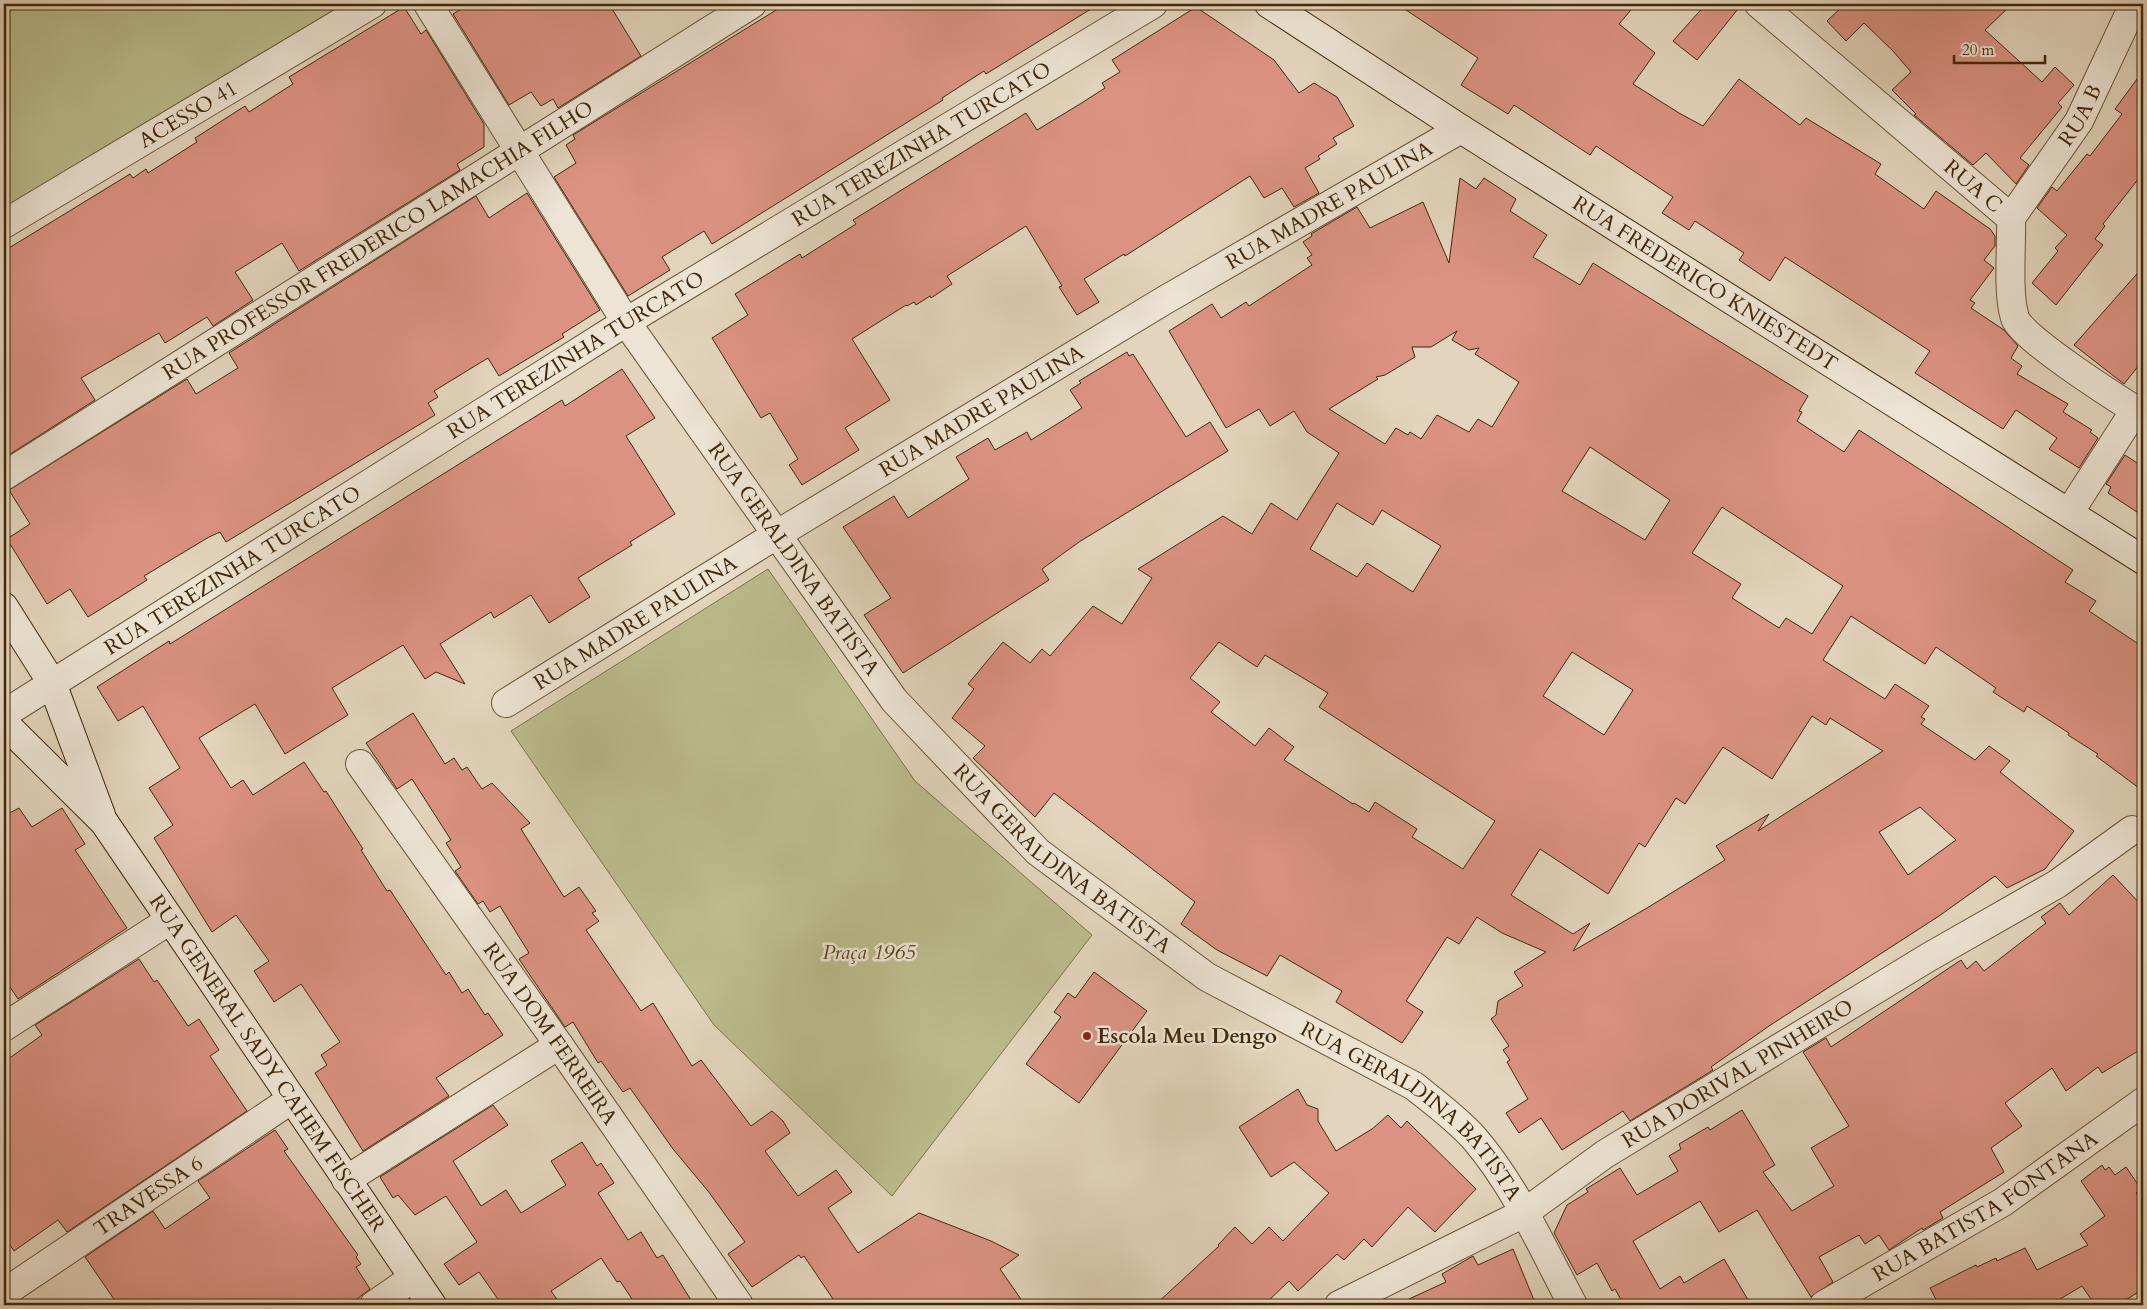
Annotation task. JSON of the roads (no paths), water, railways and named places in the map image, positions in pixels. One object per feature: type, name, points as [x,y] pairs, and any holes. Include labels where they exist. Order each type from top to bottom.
[{"type":"street","name":"ACESSO 41","points":[[4,224],[372,4]]},
{"type":"street","name":"RUA GERALDINA BATISTA","points":[[428,4],[518,152],[626,322],[894,700],[1038,852],[1207,977],[1414,1086],[1443,1109],[1474,1138],[1496,1168],[1524,1213],[1573,1305]]},
{"type":"street","name":"RUA PROFESSOR FREDERICO LAMACHIA FILHO","points":[[4,476],[752,4]]},
{"type":"street","name":"RUA TEREZINHA TURCATO","points":[[4,714],[626,322],[1152,4]]},
{"type":"street","name":"RUA FREDERICO KNIESTEDT","points":[[1269,4],[1461,129],[2143,560]]},
{"type":"street","name":"RUA C","points":[[1759,4],[2012,218],[2012,299],[2015,320],[2026,334],[2139,412]]},
{"type":"street","name":"RUA B","points":[[2012,218],[2079,121],[2134,4]]},
{"type":"street","name":"RUA MADRE PAULINA","points":[[506,703],[776,535],[1165,300],[1461,129]]},
{"type":"street","points":[[2069,513],[2139,412]]},
{"type":"street","points":[[4,607],[52,683],[104,822]]},
{"type":"street","points":[[4,723],[104,822]]},
{"type":"street","name":"RUA DOM FERREIRA","points":[[360,764],[559,1045],[739,1305]]},
{"type":"street","name":"RUA GENERAL SADY CAHEM FISCHER","points":[[104,822],[432,1305]]},
{"type":"street","name":"RUA DORIVAL PINHEIRO","points":[[1339,1305],[1524,1213],[1605,1154],[1929,957],[2057,884],[2132,830]]},
{"type":"street","points":[[4,1027],[170,920]]},
{"type":"street","points":[[346,1180],[559,1045]]},
{"type":"street","name":"TRAVESSA 6","points":[[4,1293],[292,1100]]},
{"type":"street","name":"RUA BATISTA FONTANA","points":[[1824,1305],[2004,1202],[2143,1102]]},
{"type":"street","points":[[374,1305],[413,1278]]},
{"type":"place","name":"Escola Meu Dengo","points":[[1087,1036]]},
{"type":"park label","name":"Praça 1965","points":[[869,952]]}]
